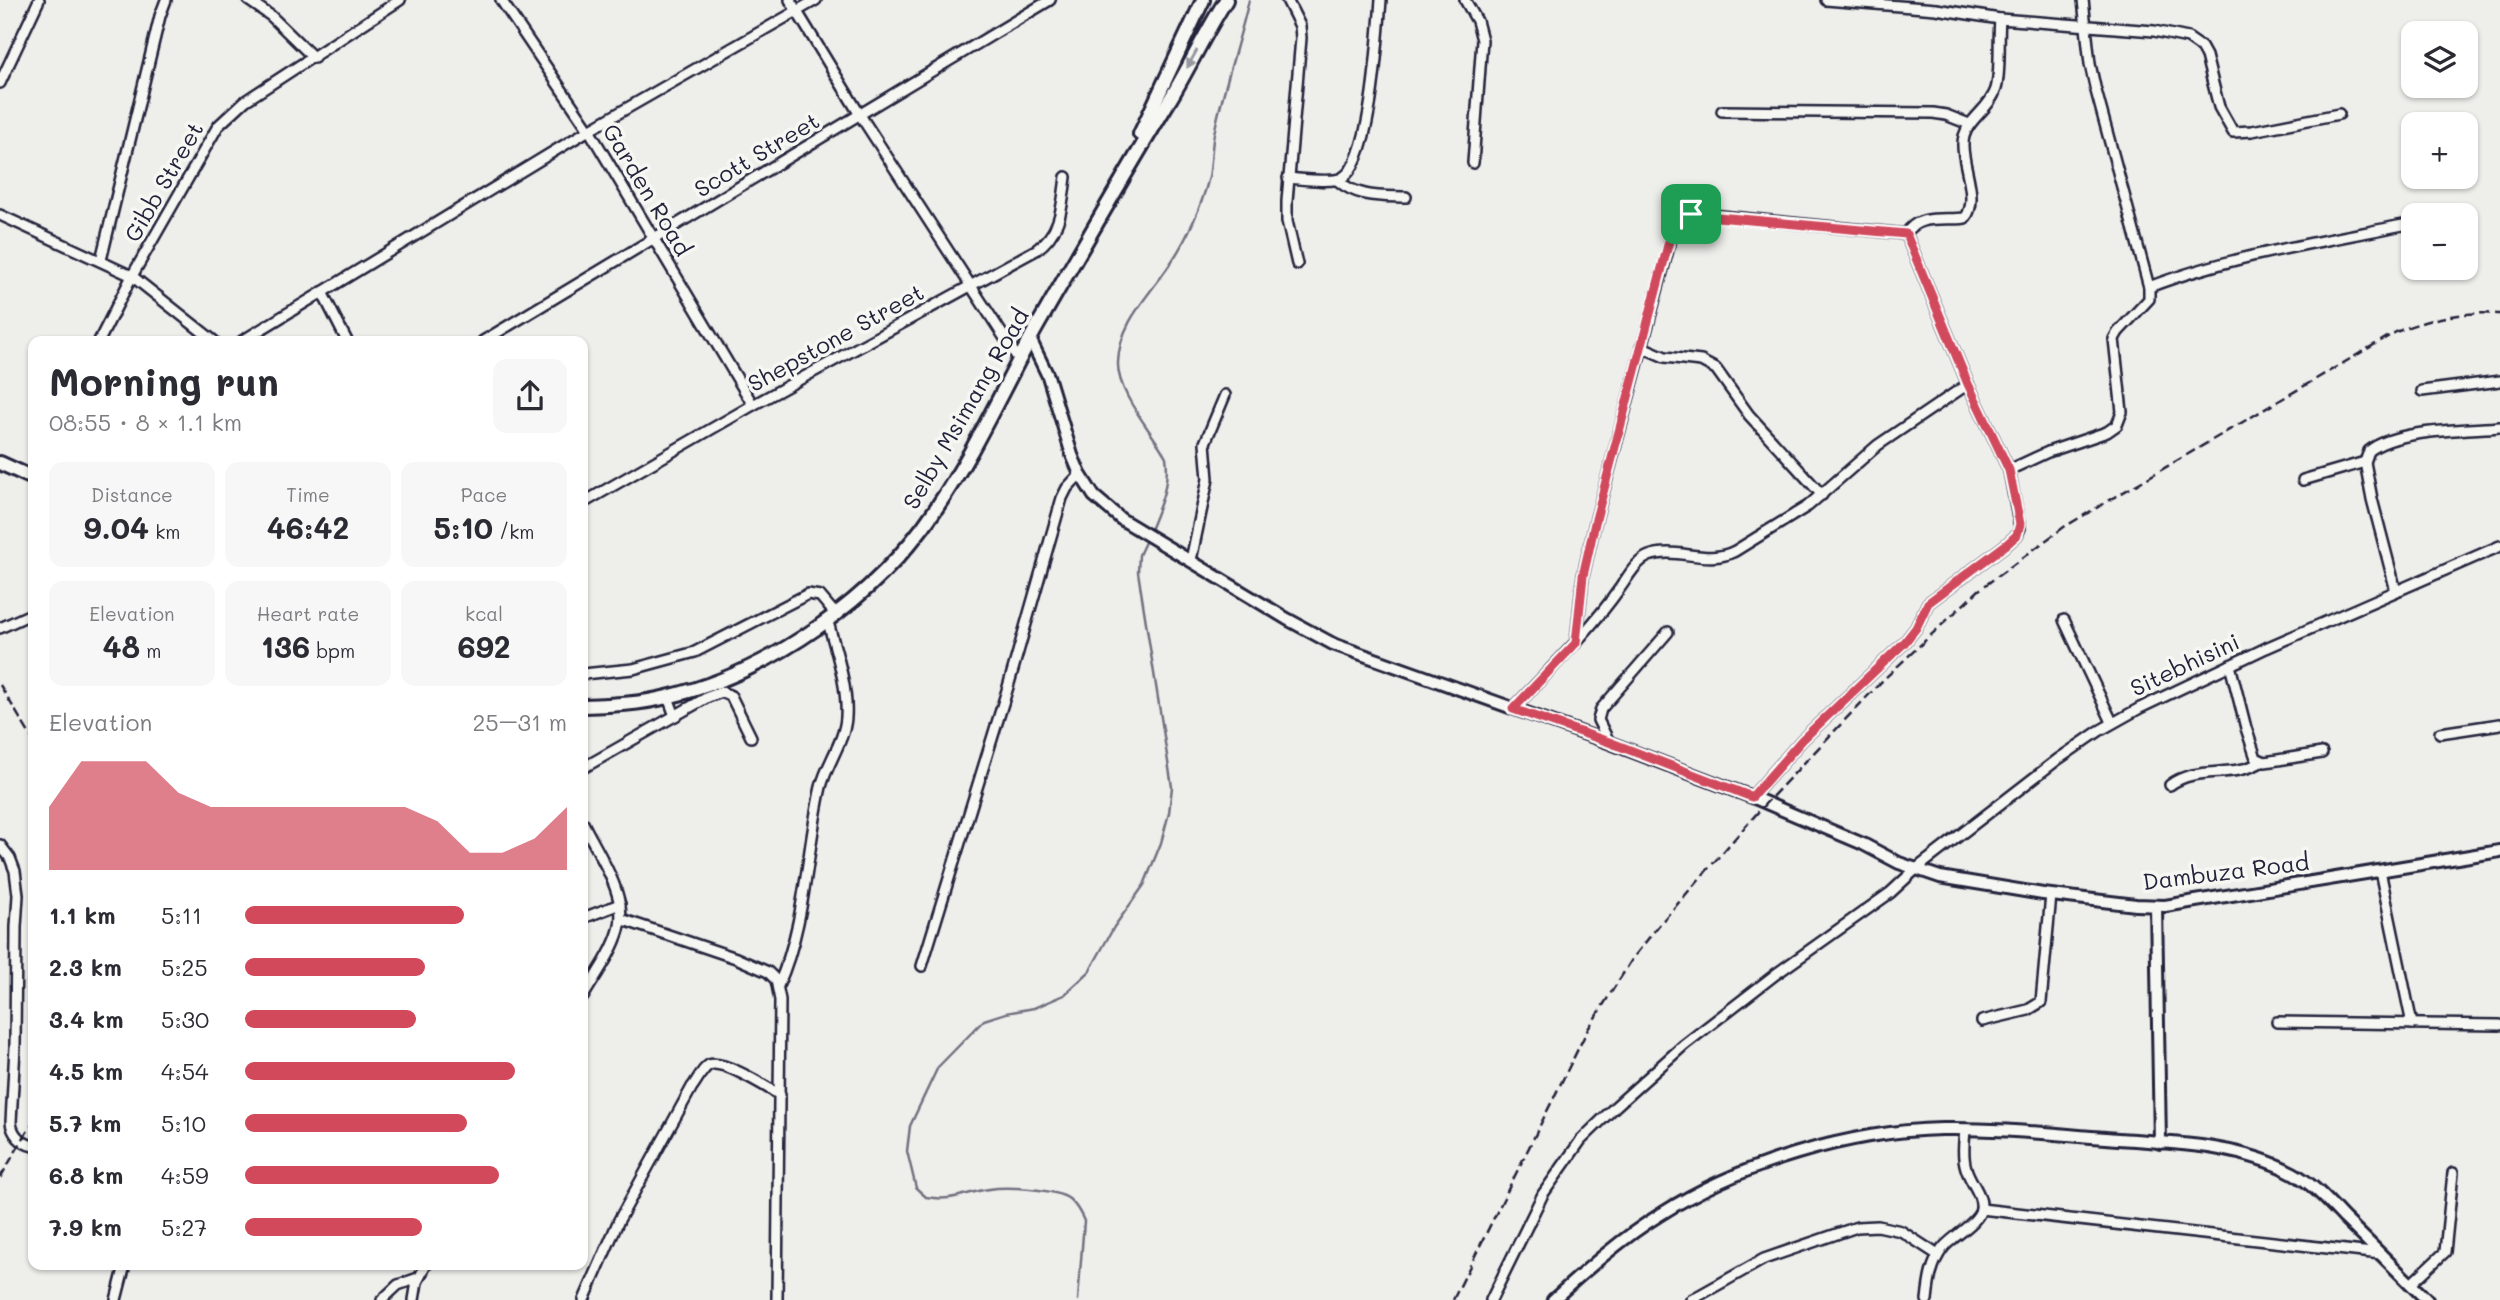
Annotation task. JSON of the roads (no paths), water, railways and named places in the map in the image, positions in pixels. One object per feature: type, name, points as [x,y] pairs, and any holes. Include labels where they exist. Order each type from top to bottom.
[{"type":"main road","name":"Selby Msimang Road","points":[[1116,186],[1203,0]]},
{"type":"main road","name":"Selby Msimang Road","points":[[588,706],[668,697],[737,672],[832,619],[897,559],[960,472],[1116,186],[1170,99],[1226,0]]},
{"type":"main road","points":[[0,463],[28,476]]},
{"type":"street","points":[[0,83],[39,0]]},
{"type":"street","points":[[101,260],[166,0]]},
{"type":"street","points":[[248,0],[271,16],[314,58]]},
{"type":"street","name":"Gibb Street","points":[[102,336],[132,276],[218,127],[245,101],[400,0]]},
{"type":"street","name":"Garden Road","points":[[501,0],[589,130],[753,405]]},
{"type":"street","points":[[790,0],[860,115],[1019,360]]},
{"type":"street","points":[[251,336],[589,130],[816,0]]},
{"type":"street","name":"Scott Street","points":[[491,336],[1049,0]]},
{"type":"street","points":[[1287,0],[1301,33],[1288,178],[1287,221],[1297,264]]},
{"type":"street","points":[[1288,178],[1337,180],[1345,177],[1352,167],[1365,135],[1374,78],[1381,0]]},
{"type":"street","points":[[1465,0],[1477,21],[1482,40],[1473,163]]},
{"type":"street","points":[[1826,0],[2179,35],[2201,47],[2206,56],[2219,107],[2233,132],[2252,131],[2339,114]]},
{"type":"street","points":[[2009,470],[2048,452],[2107,432],[2117,425],[2122,412],[2114,339],[2123,326],[2147,303],[2149,287],[2095,87],[2083,0]]},
{"type":"street","points":[[1906,234],[1917,222],[1965,218],[1969,214],[1971,200],[1962,146],[1969,124],[1985,108],[1997,85],[2000,19]]},
{"type":"street","points":[[1722,111],[1933,113],[1969,124]]},
{"type":"street","name":"Shepstone Street","points":[[588,500],[753,405],[1046,243],[1057,228],[1066,177]]},
{"type":"street","points":[[1337,180],[1347,189],[1364,195],[1406,197]]},
{"type":"street","points":[[1576,643],[1583,576],[1603,489],[1673,226],[1684,214],[1906,234]]},
{"type":"street","points":[[0,215],[132,276],[208,336]]},
{"type":"street","points":[[2149,287],[2259,255],[2401,225]]},
{"type":"street","points":[[1752,797],[1802,740],[1905,642],[1916,628],[1928,603],[2017,535],[2020,524],[2009,470],[1968,384],[1906,234]]},
{"type":"street","points":[[322,292],[344,336]]},
{"type":"street","name":"Dambuza Road","points":[[1030,340],[1048,376],[1080,474],[1094,496],[1121,519],[1287,619],[1333,644],[1609,742],[1752,797],[1916,869],[1949,880],[2051,895],[2156,906],[2213,900],[2500,852]]},
{"type":"street","points":[[1642,347],[1665,357],[1701,361],[1716,369],[1749,415],[1822,495]]},
{"type":"street","points":[[2422,391],[2500,381]]},
{"type":"street","points":[[1513,709],[1600,618],[1640,562],[1647,557],[1658,554],[1702,558],[1728,555],[1822,495],[1889,437],[1968,384]]},
{"type":"street","points":[[1191,560],[1208,480],[1205,443],[1225,395]]},
{"type":"street","points":[[2396,590],[2372,499],[2365,462],[2369,451],[2407,436],[2500,427]]},
{"type":"street","points":[[2303,480],[2365,462]]},
{"type":"street","points":[[922,966],[1008,687],[1062,498],[1080,474]]},
{"type":"street","name":"Sitebhisini","points":[[1492,1300],[1543,1194],[1581,1140],[1684,1045],[1776,974],[1890,893],[1916,869],[2057,760],[2112,722],[2230,664],[2500,546]]},
{"type":"street","points":[[588,674],[633,669],[695,652],[808,594],[820,596],[832,619],[845,694],[845,726],[832,754],[822,787],[793,947],[778,986]]},
{"type":"street","points":[[0,628],[28,615]]},
{"type":"street","points":[[2064,620],[2112,722]]},
{"type":"street","points":[[1609,742],[1598,720],[1601,709],[1668,632]]},
{"type":"street","points":[[2230,664],[2253,754],[2261,762]]},
{"type":"street","points":[[588,765],[708,697],[727,693],[732,696],[751,737]]},
{"type":"street","points":[[668,697],[675,716]]},
{"type":"street","points":[[2440,733],[2500,724]]},
{"type":"street","points":[[2170,785],[2179,778],[2247,769],[2261,762],[2322,753]]},
{"type":"street","points":[[588,834],[621,904],[621,919],[615,942],[588,988]]},
{"type":"street","points":[[0,845],[10,858],[15,871],[18,895],[12,1128],[22,1142],[28,1144]]},
{"type":"street","points":[[2380,872],[2412,1024]]},
{"type":"street","points":[[1982,1021],[2028,1010],[2041,1002],[2051,895]]},
{"type":"street","points":[[588,916],[621,904]]},
{"type":"street","points":[[2156,906],[2160,1143]]},
{"type":"street","points":[[621,919],[745,961],[773,976],[778,986],[780,1094],[777,1300]]},
{"type":"street","points":[[2277,1022],[2500,1026]]},
{"type":"street","points":[[584,1300],[619,1220],[705,1068],[712,1064],[725,1065],[780,1094]]},
{"type":"street","points":[[0,1131],[12,1128]]},
{"type":"street","points":[[1553,1300],[1634,1231],[1673,1206],[1721,1182],[1837,1143],[1939,1129],[1996,1130],[2160,1143],[2252,1156],[2290,1171],[2324,1196],[2427,1300]]},
{"type":"street","points":[[1927,1300],[1930,1272],[1938,1255],[1956,1235],[1976,1219],[1981,1209],[1980,1198],[1968,1176],[1964,1161],[1965,1130]]},
{"type":"street","points":[[2410,1284],[2445,1252],[2453,1173]]},
{"type":"street","points":[[1981,1209],[2381,1254]]},
{"type":"street","points":[[1691,1300],[1764,1259],[1857,1227],[1878,1226],[1901,1231],[1938,1255]]},
{"type":"street","points":[[116,1300],[124,1270]]},
{"type":"street","points":[[414,1300],[418,1278],[423,1270]]},
{"type":"street","points":[[382,1300],[398,1285],[418,1278]]},
{"type":"waterway","points":[[1150,530],[1165,486],[1166,457],[1123,387],[1118,363],[1120,348],[1130,321],[1178,252],[1198,210],[1209,177],[1219,113],[1249,0]]},
{"type":"waterway","points":[[1078,1300],[1084,1221],[1071,1200],[1048,1192],[1016,1188],[989,1189],[951,1198],[926,1197],[916,1188],[907,1151],[910,1126],[938,1067],[984,1020],[1034,1008],[1064,995],[1089,972],[1114,927],[1144,885],[1161,843],[1172,787],[1138,572],[1139,555],[1146,540]]},
{"type":"railway","points":[[1453,1300],[1588,1029],[1633,958],[1766,803],[1883,680],[1979,590],[2064,527],[2396,332],[2447,317],[2500,314]]},
{"type":"railway","points":[[0,685],[28,732]]},
{"type":"railway","points":[[0,1178],[28,1130]]}]
